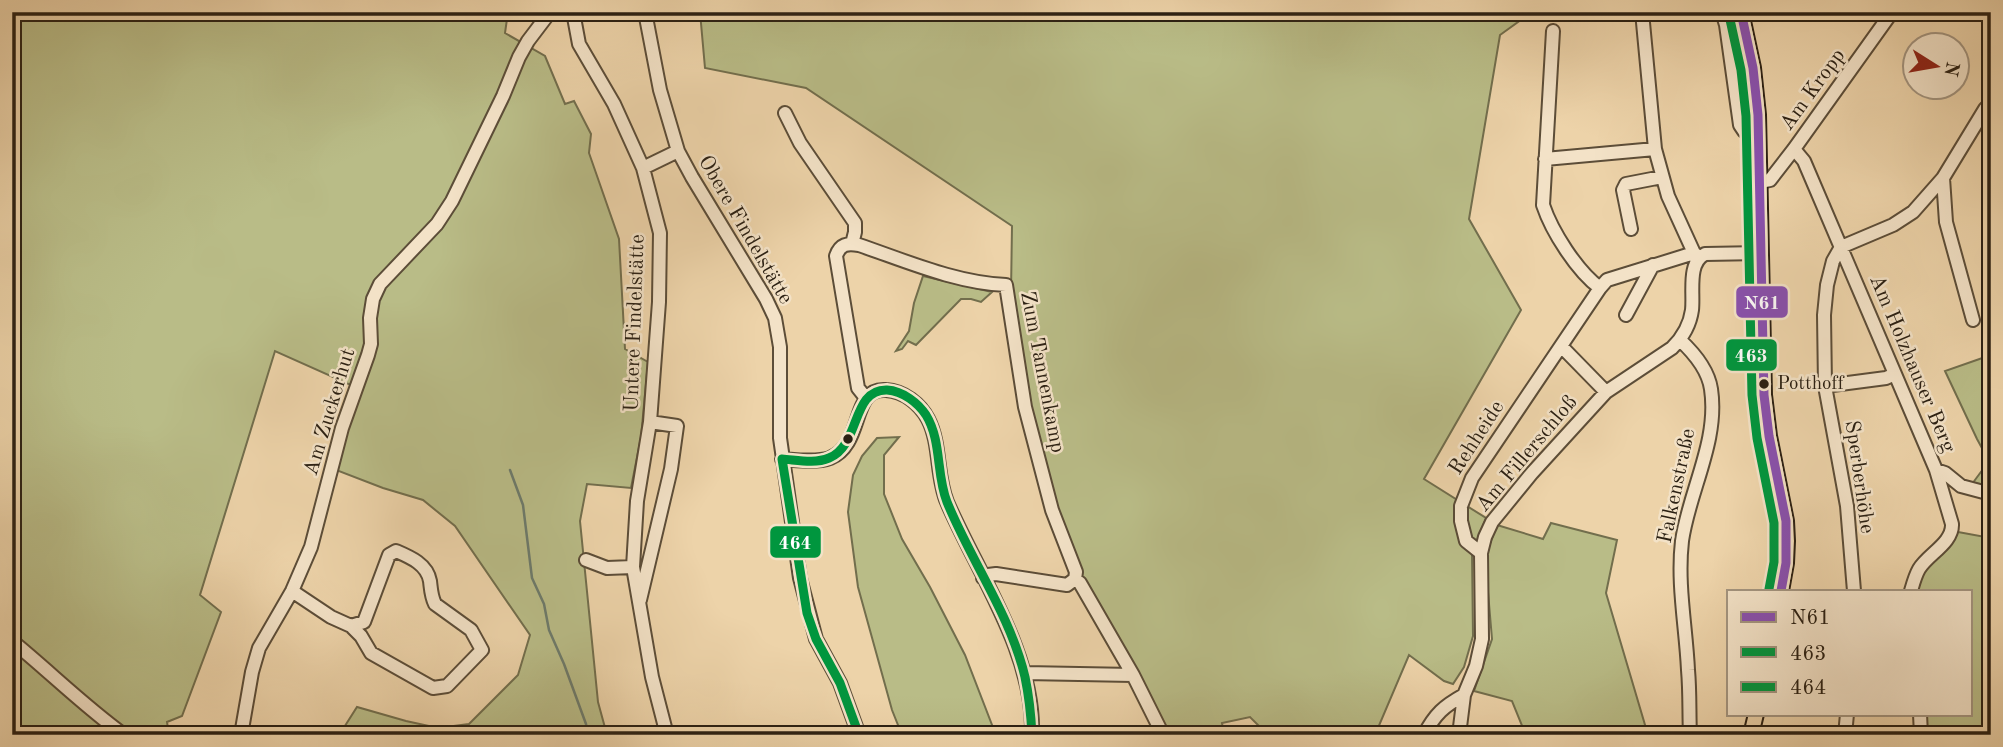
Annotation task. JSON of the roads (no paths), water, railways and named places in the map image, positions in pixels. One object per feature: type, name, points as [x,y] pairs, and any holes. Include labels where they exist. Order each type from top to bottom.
[{"type":"main road","points":[[1741,12],[1754,79],[1759,141],[1764,395],[1769,436],[1786,521],[1786,562],[1781,590]]},
{"type":"main road","points":[[1751,735],[1756,716]]},
{"type":"street","name":"Am Zuckerhut","points":[[241,735],[259,648],[292,591],[311,547],[341,428],[371,344],[370,318],[373,299],[380,284],[437,224],[452,201],[519,57],[550,12]]},
{"type":"street","name":"Untere Findelstätte","points":[[573,12],[579,44],[614,104],[643,169],[660,233],[659,302],[650,422],[637,500],[633,567],[652,677],[667,735]]},
{"type":"street","name":"Obere Findelstätte","points":[[645,12],[660,90],[678,151],[775,318],[780,347],[782,459],[800,579],[816,639],[840,683],[859,735]]},
{"type":"street","points":[[1642,12],[1655,149],[1668,196],[1697,255],[1693,276],[1692,311],[1680,340]]},
{"type":"street","points":[[1722,12],[1741,125],[1744,131],[1759,141]]},
{"type":"street","name":"Am Kropp","points":[[1760,182],[1770,180],[1892,12]]},
{"type":"street","points":[[1553,31],[1543,205],[1547,217],[1580,270],[1600,288]]},
{"type":"street","points":[[1841,247],[1894,225],[1913,212],[1943,178],[1991,103]]},
{"type":"street","points":[[785,113],[800,143],[855,223],[852,244],[838,248],[836,256],[858,388],[866,398]]},
{"type":"street","points":[[1545,159],[1655,149]]},
{"type":"street","name":"Am Holzhauser Berg","points":[[1794,149],[1804,161],[1936,470],[1952,530],[1945,542],[1930,554],[1919,569],[1911,590]]},
{"type":"street","name":"Obere Findelstätte","points":[[643,169],[678,151]]},
{"type":"street","points":[[1631,229],[1623,190],[1626,184],[1662,177]]},
{"type":"street","points":[[1943,178],[1946,222],[1973,320]]},
{"type":"street","name":"Zum Tannenkamp","points":[[852,244],[941,272],[1006,285],[1025,407],[1052,510],[1076,572],[1075,579],[1080,583],[1133,675],[1163,735]]},
{"type":"street","name":"Sperberhöhe","points":[[1841,247],[1833,261],[1825,305],[1825,386],[1847,506],[1854,590]]},
{"type":"street","points":[[1697,255],[1760,253]]},
{"type":"street","name":"Rehheide","points":[[1481,553],[1466,541],[1461,521],[1461,506],[1465,493],[1472,478],[1600,288],[1607,280],[1653,265],[1697,255]]},
{"type":"street","points":[[1626,315],[1653,265]]},
{"type":"street","name":"Am Fillerschloß","points":[[1459,735],[1464,695],[1476,666],[1482,639],[1481,553],[1492,522],[1606,392],[1680,340]]},
{"type":"street","name":"Falkenstraße","points":[[1680,340],[1703,368],[1710,387],[1712,414],[1708,443],[1688,508],[1682,544],[1680,583],[1688,671],[1690,735]]},
{"type":"street","points":[[1561,346],[1606,392]]},
{"type":"street","points":[[1825,386],[1886,378],[1895,374]]},
{"type":"street","points":[[782,459],[816,461],[830,458],[842,450],[851,439],[866,398],[872,392],[883,389],[895,391],[921,407],[930,421],[946,499],[1025,673],[1032,735]]},
{"type":"street","name":"Untere Findelstätte","points":[[639,608],[671,469],[677,426],[650,422]]},
{"type":"street","points":[[1936,470],[1945,473],[1961,486],[1991,494]]},
{"type":"street","points":[[292,591],[331,617],[351,625],[371,653],[433,688],[446,686],[482,650],[471,630],[435,604],[424,567],[396,551],[389,555],[364,622],[351,625]]},
{"type":"street","points":[[586,560],[607,568],[633,567]]},
{"type":"street","points":[[984,578],[996,574],[1056,585],[1067,585],[1075,579]]},
{"type":"street","points":[[12,641],[100,718],[124,735]]},
{"type":"street","points":[[1025,673],[1133,675]]},
{"type":"street","points":[[1424,735],[1434,716],[1450,702],[1464,695]]},
{"type":"street","points":[[1845,735],[1847,716]]},
{"type":"street","points":[[1920,716],[1921,735]]},
{"type":"waterway","points":[[510,470],[523,505],[532,578],[544,604],[549,630],[564,664],[588,735]]},
{"type":"place","name":"Potthoff","points":[[1764,384]]}]
